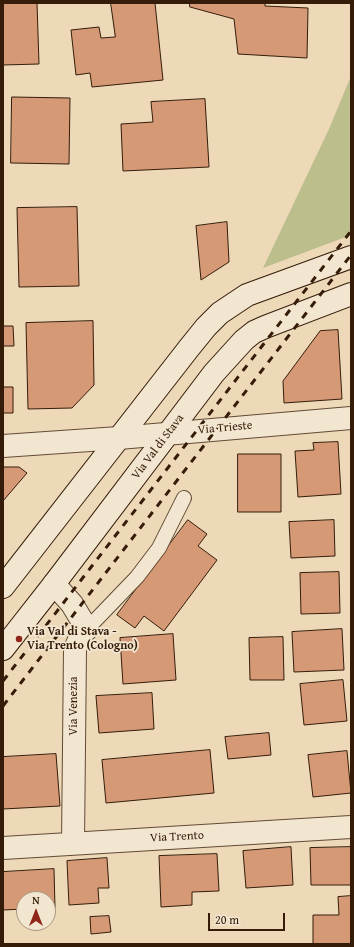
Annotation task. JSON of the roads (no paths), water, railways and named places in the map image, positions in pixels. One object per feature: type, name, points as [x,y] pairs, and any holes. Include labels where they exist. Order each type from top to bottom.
[{"type":"street","points":[[3,587],[202,332],[220,313],[247,295],[351,257]]},
{"type":"street","name":"Via Val di Stava","points":[[3,649],[214,373],[244,340],[254,332],[265,327],[351,294]]},
{"type":"street","name":"Via Trieste","points":[[3,446],[119,438],[351,418]]},
{"type":"street","points":[[54,584],[72,604],[87,629]]},
{"type":"street","name":"Via Venezia","points":[[73,843],[75,649],[82,633],[87,629]]},
{"type":"street","name":"Via Trento","points":[[3,848],[351,827]]},
{"type":"lane","points":[[87,629],[137,577],[159,548],[184,498]]},
{"type":"railway","points":[[3,681],[351,231]]},
{"type":"railway","points":[[3,706],[351,255]]},
{"type":"place","name":"Via Val di Stava - Via Trento (Cologno)","points":[[19,639]]}]
